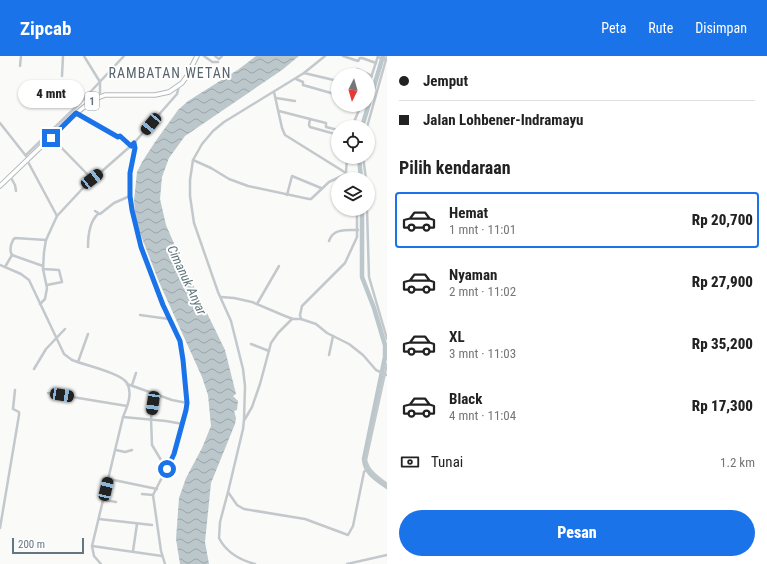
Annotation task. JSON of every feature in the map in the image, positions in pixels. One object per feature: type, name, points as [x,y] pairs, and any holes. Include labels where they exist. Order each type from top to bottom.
[{"type":"highway","name":"1","points":[[0,186],[27,157],[51,138],[97,92],[160,95],[169,92],[179,86],[187,76],[197,56]]},
{"type":"street","points":[[20,66],[21,56]]},
{"type":"street","points":[[62,76],[64,56]]},
{"type":"street","points":[[84,56],[100,84]]},
{"type":"street","points":[[27,157],[97,92],[100,84],[124,56]]},
{"type":"street","points":[[204,56],[209,57],[212,61],[218,62]]},
{"type":"street","points":[[215,56],[219,58],[222,56]]},
{"type":"street","points":[[255,564],[230,552],[218,538],[220,522],[244,420],[243,369],[231,321],[194,223],[190,180],[193,160],[202,144],[214,131],[224,122],[304,73],[325,56]]},
{"type":"street","points":[[343,56],[358,61],[362,58],[376,63]]},
{"type":"street","points":[[369,120],[386,58],[378,57],[374,68]]},
{"type":"street","points":[[304,73],[331,79]]},
{"type":"street","points":[[295,79],[303,82],[303,85],[331,93]]},
{"type":"street","points":[[97,92],[100,84]]},
{"type":"street","points":[[40,304],[45,299],[47,285],[43,268],[46,240],[57,216],[81,189],[134,143],[177,94],[179,86]]},
{"type":"street","points":[[274,92],[285,135],[344,172]]},
{"type":"street","points":[[276,98],[295,101]]},
{"type":"street","points":[[279,111],[326,123],[326,127],[331,128]]},
{"type":"street","points":[[76,113],[118,137],[120,136],[131,146]]},
{"type":"street","points":[[310,119],[310,127],[331,133]]},
{"type":"street","points":[[0,123],[27,157],[57,216]]},
{"type":"street","points":[[51,138],[92,179]]},
{"type":"street","points":[[134,143],[135,148],[130,173],[130,196],[135,226],[141,247],[163,305],[180,341],[187,403],[183,424],[174,454],[153,496],[162,556],[165,564]]},
{"type":"street","points":[[193,160],[211,168],[229,179],[248,186],[310,199],[331,181]]},
{"type":"street","points":[[10,176],[15,185],[16,191]]},
{"type":"street","points":[[287,195],[292,176],[321,188]]},
{"type":"street","points":[[88,247],[89,231],[97,212],[100,214],[118,201],[130,196]]},
{"type":"street","points":[[301,319],[302,308],[307,301],[346,263],[357,237],[357,216]]},
{"type":"street","points":[[367,216],[369,277],[387,339]]},
{"type":"street","points":[[329,241],[331,235],[338,231],[358,230]]},
{"type":"street","points":[[5,267],[12,255],[10,252],[11,245],[15,238],[46,240]]},
{"type":"street","points":[[12,255],[43,268],[59,270],[62,282],[47,285]]},
{"type":"street","points":[[0,264],[27,278],[64,354],[72,360],[119,376],[127,384],[130,396],[123,417],[92,546],[92,553],[95,560],[101,564]]},
{"type":"street","points":[[257,304],[279,266]]},
{"type":"street","points":[[221,297],[234,298],[257,304],[293,319],[301,319],[316,324],[333,336],[346,341],[363,355],[379,373],[385,375]]},
{"type":"street","points":[[140,315],[169,319]]},
{"type":"street","points":[[244,420],[252,407],[274,337],[293,319]]},
{"type":"street","points":[[34,369],[46,349],[65,329]]},
{"type":"street","points":[[78,362],[88,334]]},
{"type":"street","points":[[329,355],[333,336]]},
{"type":"street","points":[[251,344],[269,350]]},
{"type":"street","points":[[228,492],[237,505],[244,509],[313,521],[347,535],[350,533],[367,468],[366,460],[387,364]]},
{"type":"street","points":[[132,385],[136,373]]},
{"type":"street","points":[[127,384],[154,394],[187,403]]},
{"type":"street","points":[[0,528],[19,415],[19,412],[14,409],[15,390]]},
{"type":"street","points":[[48,393],[126,406]]},
{"type":"street","points":[[154,394],[151,419],[152,445],[167,470]]},
{"type":"street","points":[[123,417],[151,419],[183,424]]},
{"type":"street","points":[[116,450],[125,452],[132,450]]},
{"type":"street","points":[[367,468],[387,484]]},
{"type":"street","points":[[109,479],[157,488]]},
{"type":"street","points":[[142,494],[153,496]]},
{"type":"street","points":[[104,500],[116,502]]},
{"type":"street","points":[[99,519],[152,525]]},
{"type":"street","points":[[133,551],[136,524]]},
{"type":"street","points":[[92,546],[162,556]]},
{"type":"street","points":[[347,564],[387,555]]},
{"type":"water","name":"Cimanuk Anyar","points":[[256,56],[299,56],[282,70],[185,136],[169,158],[162,177],[160,199],[166,225],[183,264],[225,350],[236,394],[233,396],[238,401],[237,410],[234,411],[236,418],[235,424],[211,483],[205,542],[209,564],[180,564],[176,539],[179,498],[186,478],[202,448],[211,426],[208,395],[202,377],[159,282],[140,233],[135,214],[134,201],[137,172],[155,142],[178,110],[188,101],[239,69]]},
{"type":"waterway","points":[[364,120],[383,56]]},
{"type":"waterway","points":[[360,164],[360,172]]},
{"type":"waterway","points":[[362,216],[362,277],[374,308],[385,345],[385,357],[364,459],[366,468],[369,472],[387,487]]},
{"type":"district","name":"RAMBATAN WETAN","points":[[170,73]]},
{"type":"route","points":[[51,138],[76,113],[118,137],[120,136],[131,146],[134,143],[135,148],[130,173],[130,196],[135,226],[141,247],[163,305],[180,341],[183,360],[187,403],[186,410],[174,454],[167,469]]}]
